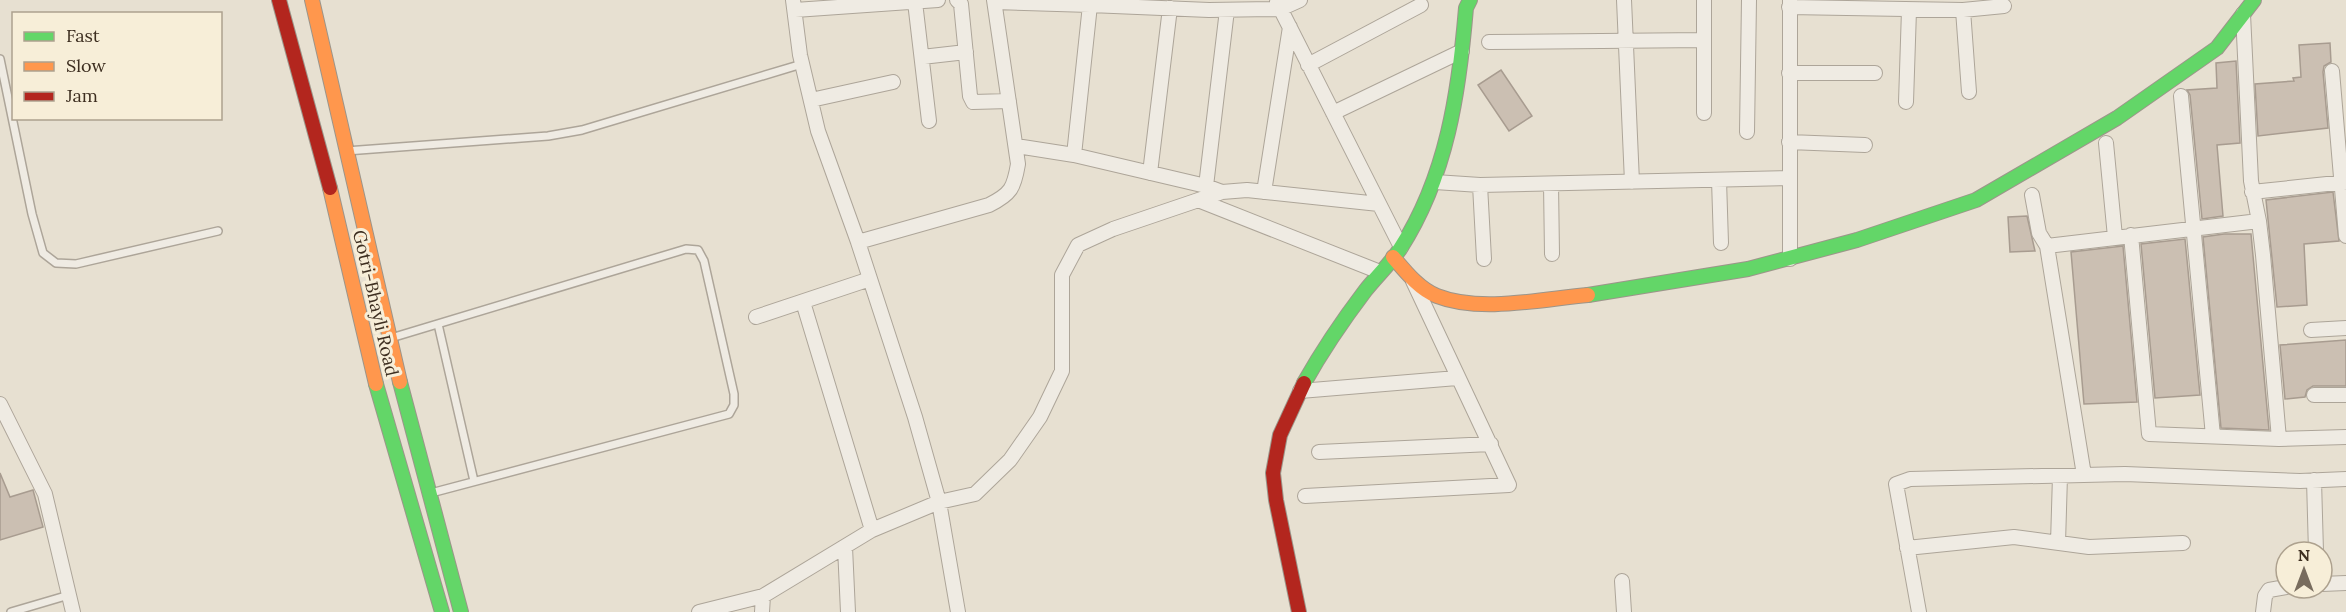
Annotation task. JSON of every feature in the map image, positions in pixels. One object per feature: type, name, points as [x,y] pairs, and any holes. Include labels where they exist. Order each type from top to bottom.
[{"type":"street","name":"Gotri-Bhayli Road","points":[[279,0],[333,199],[368,356],[442,612]]},
{"type":"street","name":"Gotri-Bhayli Road","points":[[312,0],[389,339],[428,494],[461,612]]},
{"type":"street","points":[[938,0],[794,5],[802,64],[818,131],[858,242],[915,417],[939,502],[958,612]]},
{"type":"street","points":[[957,0],[961,4],[970,96],[974,102],[1009,101]]},
{"type":"street","points":[[858,242],[989,205],[1004,198],[1014,187],[1018,164],[995,1],[1227,10],[1300,0]]},
{"type":"street","points":[[1299,612],[1275,490],[1274,457],[1283,424],[1300,391],[1349,315],[1397,252],[1435,182],[1449,137],[1470,0]]},
{"type":"street","points":[[1624,0],[1632,182]]},
{"type":"street","points":[[1704,0],[1704,112]]},
{"type":"street","points":[[1747,132],[1749,0]]},
{"type":"street","points":[[1412,279],[1436,296],[1460,302],[1489,304],[1611,293],[1748,269],[1857,240],[1976,200],[2117,118],[2217,48],[2254,0]]},
{"type":"street","points":[[915,2],[929,120]]},
{"type":"street","points":[[1278,4],[1379,204],[1397,252],[1412,279],[1509,485],[1305,496]]},
{"type":"street","points":[[1790,259],[1790,4],[1909,10],[1963,10],[2004,6]]},
{"type":"street","points":[[1074,155],[1090,5]]},
{"type":"street","points":[[1308,65],[1421,5]]},
{"type":"street","points":[[1150,172],[1170,8]]},
{"type":"street","points":[[1206,186],[1227,10]]},
{"type":"street","points":[[1906,102],[1909,10]]},
{"type":"street","points":[[1963,10],[1969,92]]},
{"type":"street","points":[[2243,15],[2252,192],[2259,221],[2279,439]]},
{"type":"street","points":[[1264,192],[1290,27]]},
{"type":"street","points":[[1489,42],[1704,40]]},
{"type":"street","points":[[1333,113],[1462,51]]},
{"type":"street","points":[[922,57],[966,52]]},
{"type":"street","points":[[2332,71],[2344,182],[2346,236]]},
{"type":"street","points":[[1789,73],[1875,73]]},
{"type":"street","points":[[811,100],[893,82]]},
{"type":"street","points":[[2181,96],[2213,436]]},
{"type":"street","points":[[1789,142],[1865,145]]},
{"type":"street","points":[[2106,143],[2115,237]]},
{"type":"street","points":[[1016,146],[1074,155],[1150,172],[1222,192]]},
{"type":"street","points":[[1435,182],[1480,185],[1789,178]]},
{"type":"street","points":[[1719,180],[1721,243]]},
{"type":"street","points":[[2252,192],[2344,182]]},
{"type":"street","points":[[1551,183],[1552,254]]},
{"type":"street","points":[[1480,185],[1484,259]]},
{"type":"street","points":[[699,612],[763,596],[872,530],[939,502],[975,494],[1010,460],[1040,417],[1062,371],[1062,275],[1078,245],[1113,229],[1222,192],[1247,190],[1379,204]]},
{"type":"street","points":[[2032,195],[2039,232],[2048,246],[2084,475]]},
{"type":"street","points":[[1198,200],[1380,272]]},
{"type":"street","points":[[2048,246],[2259,221]]},
{"type":"street","points":[[2131,235],[2149,434],[2279,439],[2346,437]]},
{"type":"street","points":[[756,317],[870,279]]},
{"type":"street","points":[[803,302],[872,530]]},
{"type":"street","points":[[2311,330],[2346,328]]},
{"type":"street","points":[[1300,391],[1457,378]]},
{"type":"street","points":[[2314,395],[2346,395]]},
{"type":"street","points":[[0,404],[45,494],[74,612]]},
{"type":"street","points":[[1319,452],[1491,444]]},
{"type":"street","points":[[1919,612],[1896,484],[1910,479],[2125,474],[2346,479]]},
{"type":"street","points":[[2058,543],[2061,476]]},
{"type":"street","points":[[2314,480],[2316,540]]},
{"type":"street","points":[[1907,548],[2014,537],[2088,547],[2183,543]]},
{"type":"street","points":[[846,546],[848,612]]},
{"type":"street","points":[[1622,581],[1624,612]]},
{"type":"street","points":[[2263,612],[2265,596],[2269,590],[2274,589]]},
{"type":"street","points":[[762,612],[763,596]]},
{"type":"lane","points":[[0,59],[12,117]]},
{"type":"lane","points":[[346,151],[549,136],[582,130],[802,64]]},
{"type":"lane","points":[[13,120],[32,214],[43,253],[56,263],[76,264],[218,231]]},
{"type":"lane","points":[[389,339],[686,249],[698,250],[707,272],[734,394],[734,405],[729,414],[428,494]]},
{"type":"lane","points":[[438,324],[474,481]]},
{"type":"lane","points":[[11,612],[69,595]]},
{"type":"building","points":[[2330,43],[2331,62],[2324,66],[2323,72],[2328,128],[2258,136],[2255,84],[2294,81],[2293,78],[2301,77],[2299,45]]},
{"type":"building","points":[[2236,61],[2240,143],[2217,145],[2223,216],[2202,219],[2190,95],[2187,90],[2217,88],[2216,63]]},
{"type":"building","points":[[1501,70],[1532,116],[1509,131],[1478,85]]},
{"type":"building","points":[[2333,192],[2339,241],[2304,244],[2307,305],[2277,307],[2266,200]]},
{"type":"building","points":[[2027,216],[2035,251],[2010,252],[2008,217]]},
{"type":"building","points":[[2251,234],[2269,430],[2221,428],[2203,237]]},
{"type":"building","points":[[2185,239],[2200,395],[2155,398],[2141,244]]},
{"type":"building","points":[[2123,246],[2137,402],[2084,404],[2071,252]]},
{"type":"building","points":[[2346,340],[2346,386],[2313,386],[2307,390],[2305,397],[2285,399],[2280,345]]},
{"type":"building","points":[[0,473],[10,497],[33,490],[43,527],[0,540]]},
{"type":"traffic: fast","points":[[1304,383],[1325,347],[1349,313],[1400,249],[1429,192],[1448,133],[1459,71],[1466,8],[1470,0]]},
{"type":"traffic: fast","points":[[1588,295],[1748,269],[1857,240],[1976,200],[2117,118],[2217,48],[2254,0]]},
{"type":"traffic: fast","points":[[400,382],[461,612]]},
{"type":"traffic: fast","points":[[376,384],[442,612]]},
{"type":"traffic: slow","points":[[312,0],[400,382]]},
{"type":"traffic: slow","points":[[330,188],[376,384]]},
{"type":"traffic: slow","points":[[1393,257],[1424,289],[1454,301],[1492,304],[1588,295]]},
{"type":"traffic: jam","points":[[279,0],[330,188]]},
{"type":"traffic: jam","points":[[1299,612],[1276,500],[1273,473],[1280,435],[1304,383]]}]
